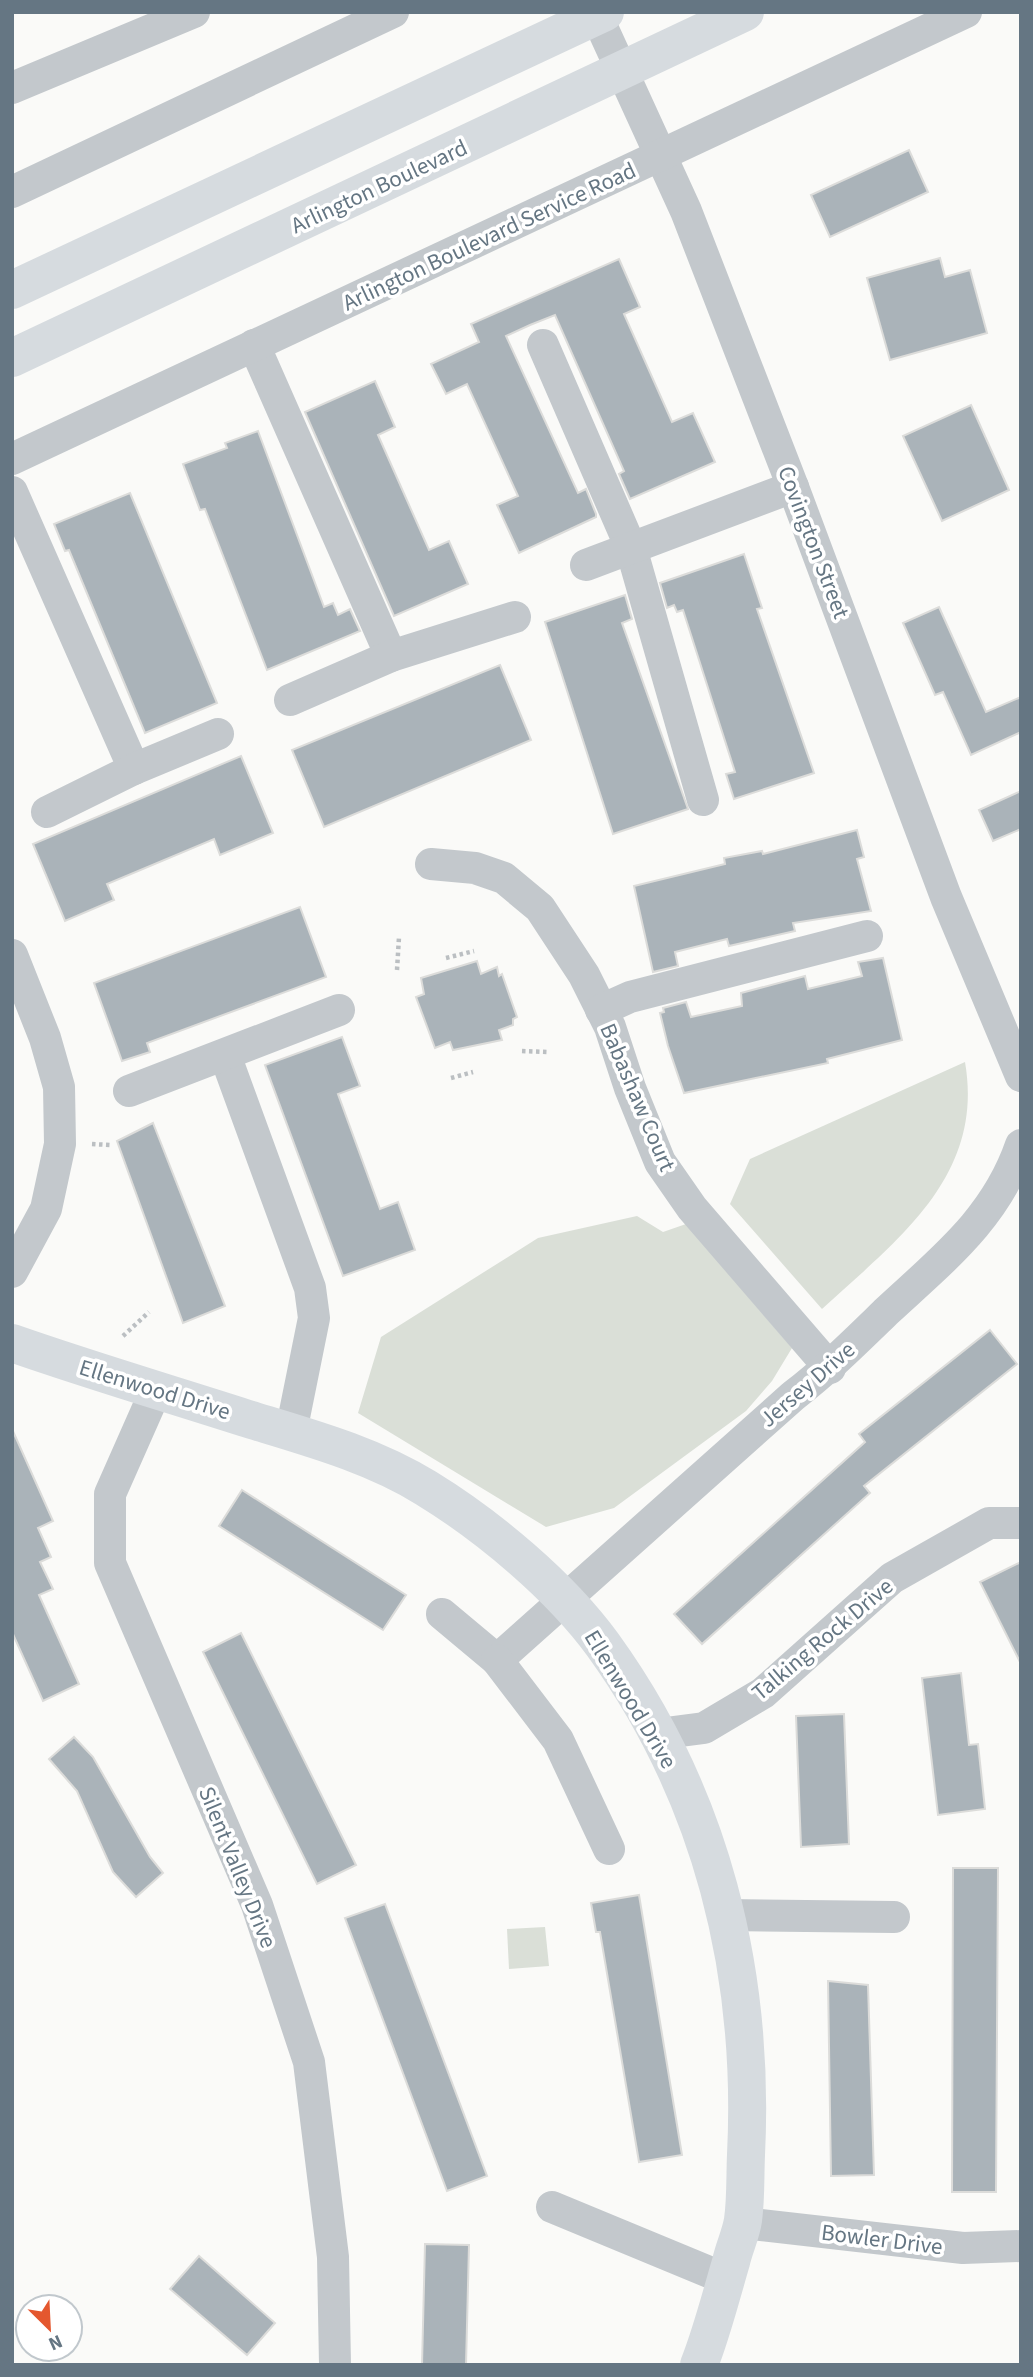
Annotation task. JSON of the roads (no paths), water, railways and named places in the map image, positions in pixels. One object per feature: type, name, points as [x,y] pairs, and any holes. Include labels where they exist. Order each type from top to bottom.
[{"type":"main road","name":"Arlington Boulevard","points":[[12,358],[745,12]]},
{"type":"main road","points":[[12,290],[599,14]]},
{"type":"main road","name":"Ellenwood Drive","points":[[12,1343],[291,1432],[386,1466],[426,1487],[468,1516],[563,1599],[605,1647],[658,1734],[692,1807],[726,1915],[735,1953],[746,2027],[749,2095],[743,2223],[699,2365]]},
{"type":"street","points":[[12,88],[194,12]]},
{"type":"street","points":[[12,192],[393,12]]},
{"type":"street","name":"Arlington Boulevard Service Road","points":[[12,459],[966,12]]},
{"type":"street","name":"Covington Street","points":[[599,14],[621,71],[686,211],[793,487],[946,897],[1021,1076]]},
{"type":"street","points":[[254,345],[391,656]]},
{"type":"street","points":[[543,345],[631,548],[704,800]]},
{"type":"street","points":[[586,565],[793,487]]},
{"type":"street","points":[[12,492],[134,769]]},
{"type":"street","points":[[290,700],[391,656],[515,617]]},
{"type":"street","points":[[47,812],[134,769],[218,734]]},
{"type":"street","name":"Babashaw Court","points":[[431,864],[475,867],[504,878],[540,908],[584,975],[601,1010],[660,1162],[692,1208],[830,1368]]},
{"type":"street","points":[[601,1010],[630,998],[867,936]]},
{"type":"street","points":[[12,955],[44,1038],[59,1087],[60,1144],[46,1209],[12,1272]]},
{"type":"street","points":[[129,1091],[339,1010]]},
{"type":"street","points":[[225,1055],[310,1288],[314,1318],[291,1432]]},
{"type":"street","name":"Jersey Drive","points":[[497,1661],[563,1599],[793,1396],[830,1368],[958,1246],[1010,1178],[1021,1146]]},
{"type":"street","name":"Silent Valley Drive","points":[[156,1390],[110,1494],[110,1563],[257,1905],[309,2063],[332,2257],[335,2365]]},
{"type":"street","name":"Talking Rock Drive","points":[[658,1734],[704,1728],[763,1693],[892,1578],[989,1523],[1021,1523]]},
{"type":"street","points":[[442,1614],[497,1661],[558,1740],[608,1849]]},
{"type":"street","points":[[726,1915],[894,1917]]},
{"type":"street","points":[[552,2207],[726,2279]]},
{"type":"street","name":"Bowler Drive","points":[[743,2223],[963,2248],[1021,2246]]}]
